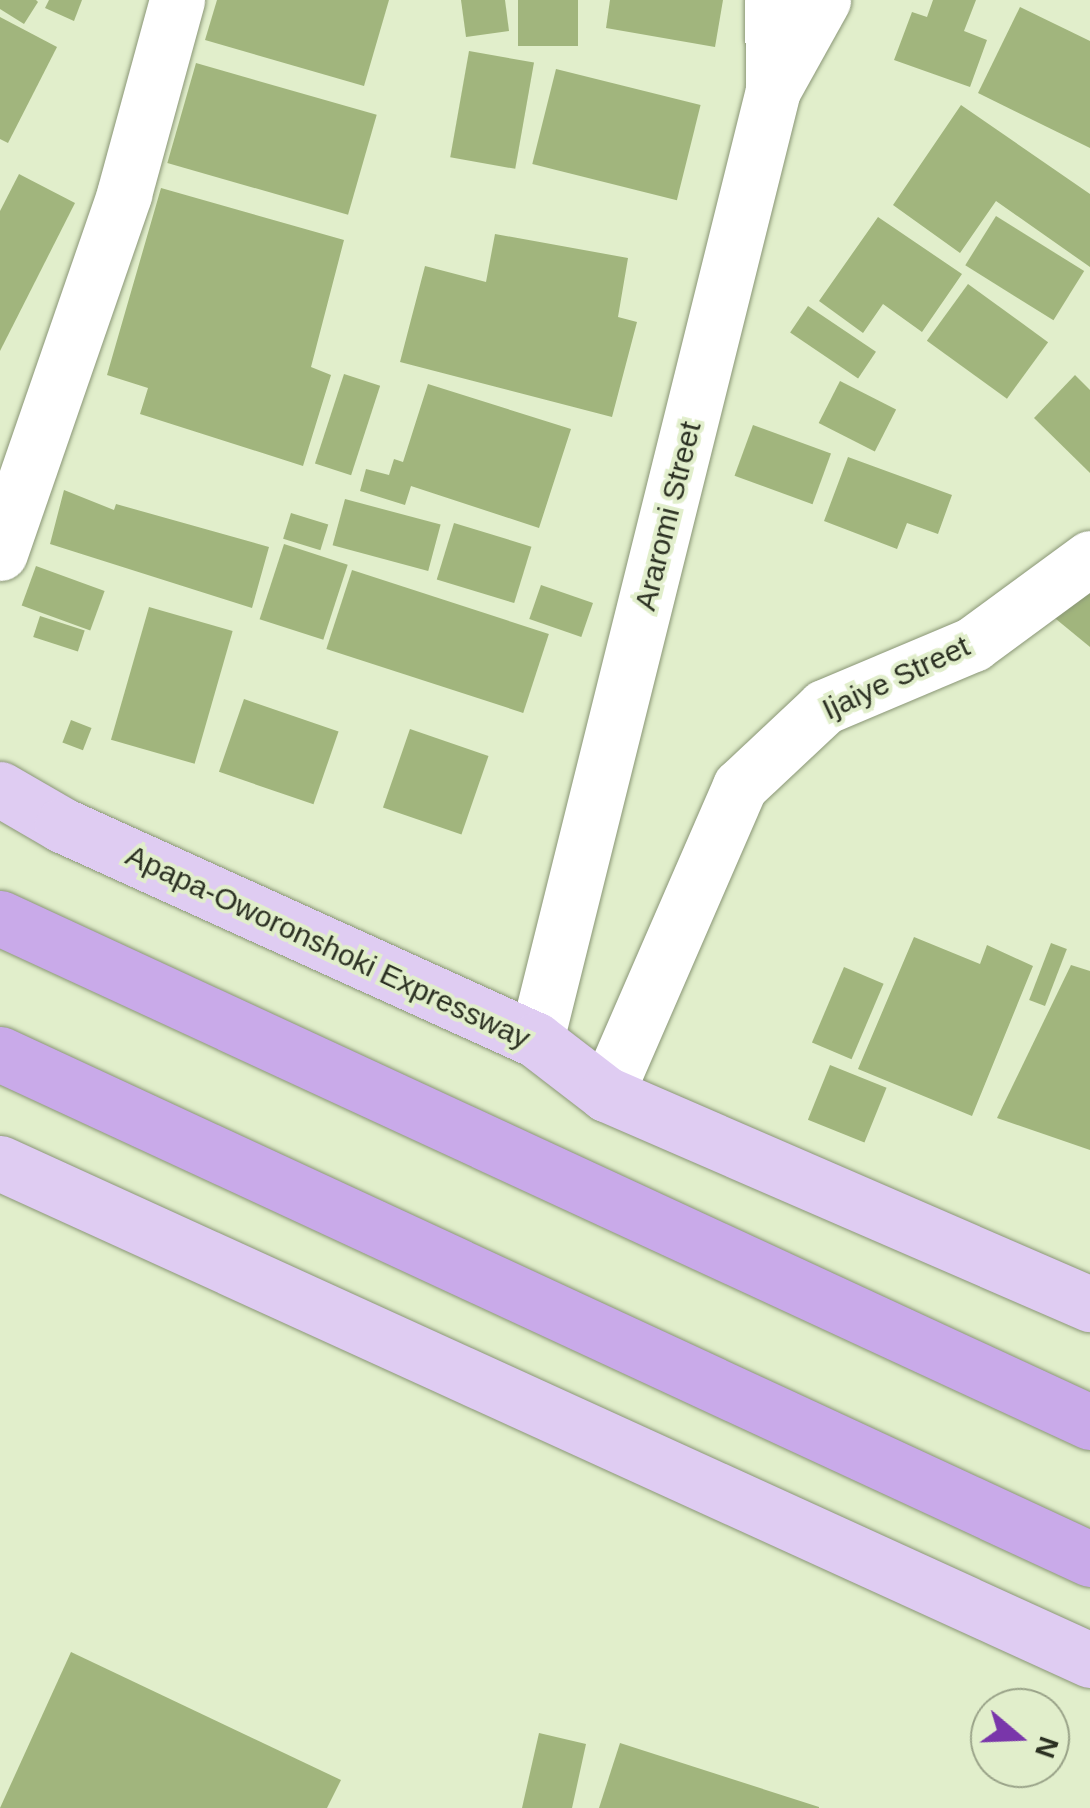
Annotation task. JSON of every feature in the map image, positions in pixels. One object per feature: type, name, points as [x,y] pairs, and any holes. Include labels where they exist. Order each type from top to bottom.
[{"type":"highway","points":[[0,918],[1090,1422]]},
{"type":"highway","points":[[0,1054],[1090,1560]]},
{"type":"main road","name":"Apapa-Oworonshoki Expressway","points":[[0,789],[62,825],[536,1040],[606,1094],[1090,1304]]},
{"type":"main road","points":[[0,1163],[1090,1660]]},
{"type":"street","points":[[0,554],[124,194],[177,0]]},
{"type":"street","points":[[772,0],[773,90]]},
{"type":"street","name":"Araromi Street","points":[[536,1040],[773,90],[822,0]]},
{"type":"street","name":"Ijaiye Street","points":[[606,1094],[740,786],[824,707],[973,644],[1090,558]]},
{"type":"building","points":[[0,0],[38,2],[24,24],[0,9]]},
{"type":"building","points":[[49,0],[82,0],[74,21],[45,8]]},
{"type":"building","points":[[217,0],[389,0],[364,86],[205,40]]},
{"type":"building","points":[[461,0],[505,0],[509,31],[466,37]]},
{"type":"building","points":[[518,0],[578,0],[578,46],[518,46]]},
{"type":"building","points":[[610,0],[723,0],[715,47],[606,28]]},
{"type":"building","points":[[933,0],[976,0],[964,31],[987,40],[970,87],[894,60],[912,12],[927,17]]},
{"type":"building","points":[[1020,7],[1090,41],[1090,148],[978,93]]},
{"type":"building","points":[[0,17],[57,47],[8,143],[0,139]]},
{"type":"building","points":[[469,51],[534,62],[515,169],[450,157]]},
{"type":"building","points":[[196,63],[377,115],[348,215],[167,163]]},
{"type":"building","points":[[556,69],[701,105],[677,200],[532,164]]},
{"type":"building","points":[[961,105],[1090,194],[1090,267],[996,201],[960,253],[893,205]]},
{"type":"building","points":[[19,174],[75,203],[0,351],[0,211]]},
{"type":"building","points":[[161,188],[344,240],[311,367],[331,375],[303,466],[140,414],[148,388],[107,375]]},
{"type":"building","points":[[996,216],[1084,271],[1053,320],[965,265]]},
{"type":"building","points":[[878,217],[962,274],[922,332],[883,304],[863,333],[819,301]]},
{"type":"building","points":[[495,234],[628,258],[618,317],[637,322],[612,417],[400,362],[425,266],[486,282]]},
{"type":"building","points":[[968,284],[1048,342],[1007,399],[927,341]]},
{"type":"building","points":[[808,306],[876,352],[858,378],[790,333]]},
{"type":"building","points":[[344,374],[380,386],[351,475],[315,463]]},
{"type":"building","points":[[1075,375],[1090,390],[1090,473],[1034,418]]},
{"type":"building","points":[[840,381],[896,410],[875,451],[819,423]]},
{"type":"building","points":[[428,384],[571,429],[539,528],[411,486],[405,505],[360,491],[366,469],[389,475],[394,459],[403,462]]},
{"type":"building","points":[[753,425],[831,453],[813,504],[735,476]]},
{"type":"building","points":[[848,457],[952,495],[938,534],[907,523],[897,549],[824,521]]},
{"type":"building","points":[[64,490],[114,510],[116,504],[269,547],[252,608],[50,544]]},
{"type":"building","points":[[345,499],[441,525],[428,571],[333,545]]},
{"type":"building","points":[[291,513],[328,524],[320,550],[283,539]]},
{"type":"building","points":[[454,523],[531,547],[514,603],[437,579]]},
{"type":"building","points":[[284,544],[348,565],[323,640],[260,619]]},
{"type":"building","points":[[36,566],[105,591],[90,630],[22,605]]},
{"type":"building","points":[[352,570],[549,634],[523,713],[326,649]]},
{"type":"building","points":[[1090,583],[1090,647],[1045,610]]},
{"type":"building","points":[[541,585],[593,603],[581,637],[529,619]]},
{"type":"building","points":[[149,607],[233,631],[195,764],[111,740]]},
{"type":"building","points":[[40,616],[85,631],[78,651],[33,637]]},
{"type":"building","points":[[244,699],[339,732],[313,804],[219,772]]},
{"type":"building","points":[[71,720],[92,728],[83,750],[62,742]]},
{"type":"building","points":[[410,729],[488,756],[461,835],[383,807]]},
{"type":"building","points":[[914,937],[980,964],[987,945],[1033,966],[972,1116],[858,1069]]},
{"type":"building","points":[[1051,943],[1067,949],[1045,1006],[1029,1000]]},
{"type":"building","points":[[1071,965],[1090,971],[1090,1150],[997,1118]]},
{"type":"building","points":[[844,967],[884,984],[852,1059],[812,1042]]},
{"type":"building","points":[[830,1065],[887,1088],[864,1143],[808,1120]]},
{"type":"building","points":[[71,1652],[341,1780],[327,1808],[0,1808]]},
{"type":"building","points":[[539,1733],[586,1744],[572,1808],[522,1808]]},
{"type":"building","points":[[620,1743],[819,1807],[819,1808],[599,1808]]}]
